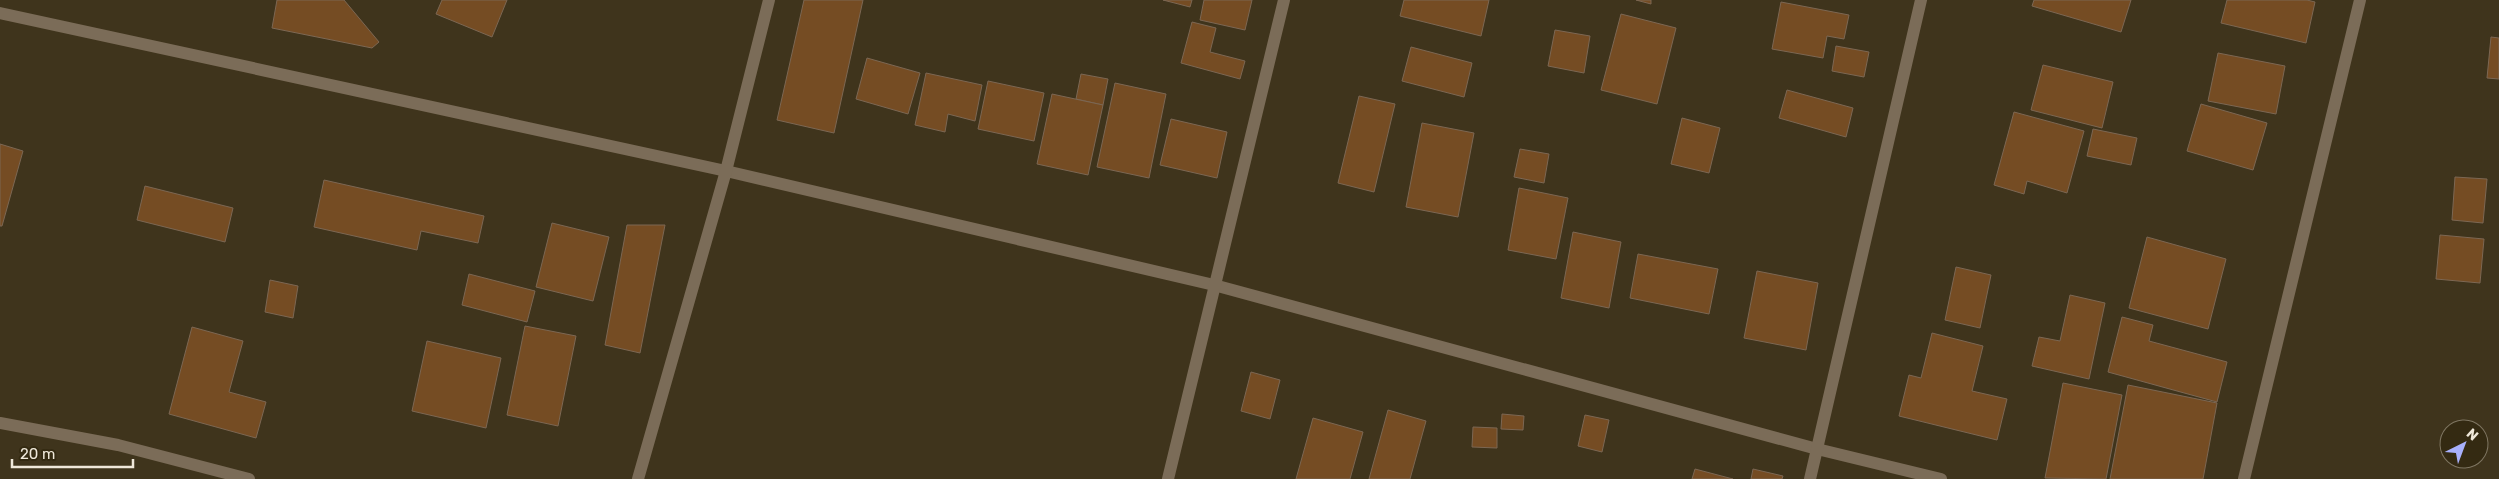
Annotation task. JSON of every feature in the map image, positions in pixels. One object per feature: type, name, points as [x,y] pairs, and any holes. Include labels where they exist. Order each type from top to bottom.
[{"type":"street","points":[[638,479],[726,171],[769,0]]},
{"type":"street","points":[[1168,479],[1284,0]]},
{"type":"street","points":[[1810,479],[1921,0]]},
{"type":"street","points":[[2244,479],[2360,0]]},
{"type":"street","points":[[0,13],[726,171],[1214,284],[1817,449],[1941,479]]},
{"type":"street","points":[[0,423],[118,445],[249,479]]},
{"type":"building","points":[[277,0],[344,0],[379,42],[372,48],[272,28]]},
{"type":"building","points":[[442,0],[507,0],[492,37],[436,14]]},
{"type":"building","points":[[804,0],[863,0],[834,133],[777,120]]},
{"type":"building","points":[[1163,0],[1192,0],[1190,7]]},
{"type":"building","points":[[1204,0],[1252,0],[1245,30],[1200,20]]},
{"type":"building","points":[[1404,0],[1489,0],[1481,36],[1400,16]]},
{"type":"building","points":[[1636,0],[1651,0],[1651,4]]},
{"type":"building","points":[[2034,0],[2131,0],[2121,32],[2032,6]]},
{"type":"building","points":[[2227,0],[2307,0],[2315,2],[2306,43],[2221,23]]},
{"type":"building","points":[[1781,2],[1849,15],[1844,39],[1827,36],[1823,58],[1772,49]]},
{"type":"building","points":[[1621,14],[1676,28],[1657,104],[1601,90]]},
{"type":"building","points":[[1192,22],[1216,28],[1210,52],[1245,61],[1240,79],[1181,63]]},
{"type":"building","points":[[1555,30],[1590,36],[1584,73],[1548,66]]},
{"type":"building","points":[[2491,37],[2499,38],[2499,79],[2487,78]]},
{"type":"building","points":[[1836,46],[1869,52],[1864,77],[1832,71]]},
{"type":"building","points":[[1411,47],[1472,63],[1464,97],[1402,81]]},
{"type":"building","points":[[2218,53],[2285,66],[2276,114],[2208,101]]},
{"type":"building","points":[[867,58],[920,73],[908,114],[856,99]]},
{"type":"building","points":[[2043,65],[2113,82],[2102,128],[2031,110]]},
{"type":"building","points":[[926,73],[982,85],[975,121],[948,114],[945,132],[915,125]]},
{"type":"building","points":[[1081,74],[1108,79],[1103,105],[1076,99]]},
{"type":"building","points":[[988,81],[1044,93],[1034,141],[978,129]]},
{"type":"building","points":[[1115,83],[1166,94],[1149,178],[1097,167]]},
{"type":"building","points":[[1787,90],[1853,108],[1846,137],[1779,118]]},
{"type":"building","points":[[1052,94],[1103,105],[1088,175],[1037,164]]},
{"type":"building","points":[[1359,96],[1395,104],[1374,192],[1338,183]]},
{"type":"building","points":[[2201,104],[2267,123],[2253,170],[2187,151]]},
{"type":"building","points":[[2014,112],[2084,131],[2067,193],[2027,181],[2024,194],[1994,185]]},
{"type":"building","points":[[1682,118],[1720,128],[1709,173],[1671,164]]},
{"type":"building","points":[[1171,119],[1227,132],[1217,178],[1160,165]]},
{"type":"building","points":[[1422,123],[1474,133],[1458,217],[1406,207]]},
{"type":"building","points":[[2093,129],[2137,138],[2131,165],[2087,156]]},
{"type":"building","points":[[0,144],[23,151],[2,226],[0,226]]},
{"type":"building","points":[[1520,149],[1549,154],[1544,183],[1514,177]]},
{"type":"building","points":[[2455,177],[2487,179],[2483,223],[2452,220]]},
{"type":"building","points":[[324,180],[484,216],[478,243],[421,231],[417,250],[314,227]]},
{"type":"building","points":[[145,186],[233,208],[225,242],[137,220]]},
{"type":"building","points":[[1519,188],[1568,198],[1556,259],[1508,250]]},
{"type":"building","points":[[552,223],[609,237],[593,301],[536,287]]},
{"type":"building","points":[[627,225],[665,225],[640,353],[605,345]]},
{"type":"building","points":[[1573,232],[1621,242],[1609,308],[1561,298]]},
{"type":"building","points":[[2440,235],[2484,239],[2480,283],[2436,279]]},
{"type":"building","points":[[2147,237],[2226,259],[2208,329],[2129,308]]},
{"type":"building","points":[[1638,254],[1718,269],[1709,314],[1630,298]]},
{"type":"building","points":[[1956,267],[1991,275],[1980,328],[1945,320]]},
{"type":"building","points":[[1757,271],[1818,283],[1806,350],[1744,338]]},
{"type":"building","points":[[469,274],[535,291],[527,322],[462,305]]},
{"type":"building","points":[[270,280],[298,286],[293,318],[265,312]]},
{"type":"building","points":[[2070,295],[2105,303],[2089,379],[2032,366],[2039,337],[2060,341]]},
{"type":"building","points":[[2122,317],[2153,325],[2149,341],[2227,362],[2217,402],[2108,372]]},
{"type":"building","points":[[525,326],[576,336],[558,426],[507,415]]},
{"type":"building","points":[[192,327],[243,341],[229,392],[266,402],[256,438],[169,414]]},
{"type":"building","points":[[1932,333],[1983,346],[1972,391],[2007,399],[1997,440],[1899,416],[1909,375],[1921,378]]},
{"type":"building","points":[[427,341],[501,358],[486,428],[412,411]]},
{"type":"building","points":[[1251,372],[1280,380],[1270,419],[1241,411]]},
{"type":"building","points":[[2063,383],[2122,395],[2106,479],[2045,478]]},
{"type":"building","points":[[2128,385],[2217,403],[2203,479],[2110,479]]},
{"type":"building","points":[[1388,410],[1426,421],[1410,479],[1369,479]]},
{"type":"building","points":[[1502,414],[1524,416],[1523,430],[1501,429]]},
{"type":"building","points":[[1585,415],[1609,420],[1602,452],[1578,446]]},
{"type":"building","points":[[1313,418],[1363,432],[1350,479],[1296,479]]},
{"type":"building","points":[[1473,427],[1497,428],[1497,448],[1472,447]]},
{"type":"building","points":[[1695,469],[1733,479],[1692,479]]},
{"type":"building","points":[[1753,469],[1783,476],[1782,479],[1751,479]]}]
